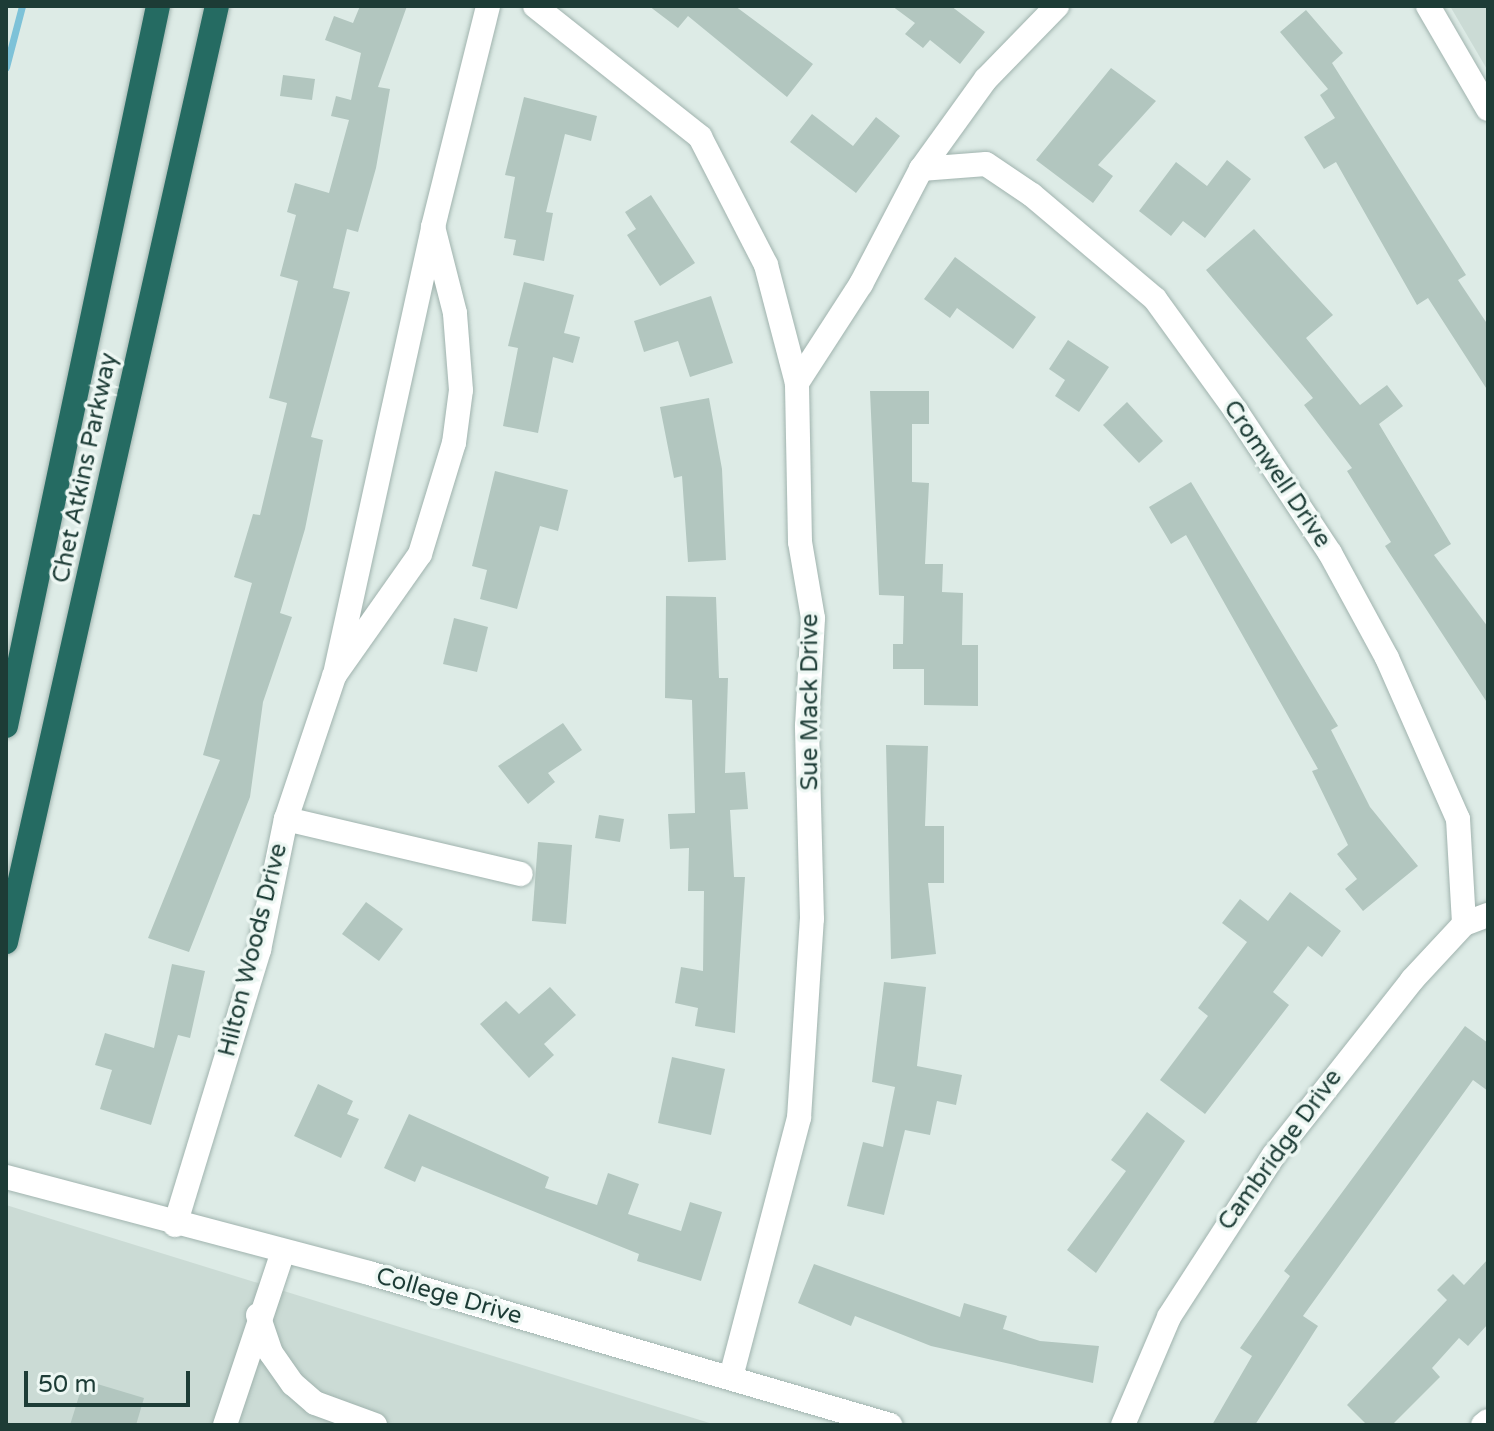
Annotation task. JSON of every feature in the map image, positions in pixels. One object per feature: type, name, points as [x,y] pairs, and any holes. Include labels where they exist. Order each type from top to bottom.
[{"type":"highway","name":"Chet Atkins Parkway","points":[[6,726],[158,6]]},
{"type":"highway","name":"Chet Atkins Parkway","points":[[6,942],[217,6]]},
{"type":"street","name":"Hilton Woods Drive","points":[[175,1225],[259,950],[286,819],[334,676],[433,227],[488,6]]},
{"type":"street","name":"Sue Mack Drive","points":[[535,6],[700,137],[766,265],[797,383],[800,542],[813,618],[807,726],[812,919],[799,1118],[731,1377]]},
{"type":"street","points":[[797,383],[861,284],[921,169],[986,79],[1057,6]]},
{"type":"street","points":[[1428,6],[1488,109]]},
{"type":"street","name":"Cromwell Drive","points":[[921,169],[986,164],[1032,195],[1155,299],[1236,411],[1330,553],[1387,658],[1458,819],[1464,924]]},
{"type":"street","name":"Hilton Woods Drive","points":[[334,676],[420,554],[454,443],[461,390],[455,313],[433,227]]},
{"type":"street","points":[[286,819],[521,874]]},
{"type":"street","name":"Cambridge Drive","points":[[1123,1425],[1169,1317],[1222,1230],[1345,1060],[1464,924],[1488,915]]},
{"type":"street","name":"College Drive","points":[[6,1177],[731,1377],[890,1425]]},
{"type":"street","points":[[225,1425],[258,1315],[283,1252]]},
{"type":"street","points":[[258,1315],[271,1353],[293,1384],[315,1403],[375,1425]]},
{"type":"street","points":[[1483,1425],[1488,1421]]},
{"type":"shaded area","points":[[1450,6],[1488,6],[1488,71]]},
{"type":"shaded area","points":[[6,1205],[716,1425],[6,1425]]},
{"type":"building","points":[[360,6],[407,6],[378,87],[390,89],[376,168],[358,232],[347,229],[333,288],[350,292],[311,437],[323,440],[305,529],[280,613],[292,617],[263,702],[250,797],[189,952],[148,938],[220,760],[203,755],[252,583],[234,577],[253,514],[260,515],[287,403],[269,398],[298,281],[280,276],[296,215],[287,212],[295,183],[329,193],[349,120],[331,116],[336,96],[351,100],[361,53],[325,40],[334,16],[353,23]]},
{"type":"building","points":[[649,6],[735,6],[813,64],[787,97],[688,16],[678,28]]},
{"type":"building","points":[[892,6],[951,6],[985,32],[960,64],[930,40],[923,48],[905,34],[915,23]]},
{"type":"building","points":[[1306,10],[1343,53],[1332,63],[1466,275],[1458,280],[1488,325],[1488,391],[1428,298],[1417,305],[1336,162],[1324,169],[1304,137],[1335,118],[1320,95],[1328,89],[1280,32]]},
{"type":"building","points":[[1111,68],[1156,101],[1098,165],[1113,176],[1093,203],[1036,160]]},
{"type":"building","points":[[283,75],[315,79],[312,100],[280,96]]},
{"type":"building","points":[[524,97],[597,116],[591,141],[565,134],[546,212],[553,213],[544,261],[513,255],[516,240],[504,238],[515,177],[505,175]]},
{"type":"building","points":[[812,114],[853,146],[876,117],[900,136],[856,193],[790,142]]},
{"type":"building","points":[[1227,160],[1251,179],[1205,238],[1183,221],[1171,236],[1139,211],[1176,162],[1207,186]]},
{"type":"building","points":[[651,195],[695,263],[660,286],[627,235],[636,229],[625,212]]},
{"type":"building","points":[[1254,229],[1333,315],[1306,338],[1360,405],[1387,385],[1403,406],[1379,424],[1451,544],[1434,555],[1488,627],[1488,704],[1385,546],[1391,542],[1347,471],[1352,468],[1304,405],[1313,398],[1206,270]]},
{"type":"building","points":[[955,257],[1036,317],[1013,349],[957,308],[950,318],[924,299]]},
{"type":"building","points":[[524,282],[574,295],[564,333],[580,337],[573,363],[553,357],[538,433],[503,426],[518,348],[508,346]]},
{"type":"building","points":[[711,296],[733,363],[690,377],[678,341],[644,352],[634,321]]},
{"type":"building","points":[[1068,340],[1109,367],[1079,412],[1055,396],[1065,380],[1049,369]]},
{"type":"building","points":[[870,391],[929,391],[929,424],[912,424],[912,482],[929,483],[925,564],[943,564],[942,592],[963,593],[962,645],[978,645],[978,706],[924,705],[924,669],[893,669],[893,644],[903,644],[904,596],[879,595]]},
{"type":"building","points":[[709,398],[722,469],[726,560],[688,562],[682,476],[674,478],[660,407]]},
{"type":"building","points":[[1127,402],[1163,441],[1139,463],[1103,425]]},
{"type":"building","points":[[495,471],[568,490],[558,531],[540,526],[517,609],[480,599],[487,570],[472,566]]},
{"type":"building","points":[[1191,482],[1338,726],[1331,730],[1370,807],[1418,866],[1363,911],[1345,889],[1357,879],[1337,854],[1348,845],[1312,771],[1318,769],[1186,535],[1171,544],[1149,507]]},
{"type":"building","points":[[666,596],[716,597],[719,678],[728,678],[725,773],[745,772],[748,809],[730,810],[734,877],[745,877],[735,1033],[695,1026],[698,1008],[675,1003],[681,967],[703,971],[704,891],[688,891],[689,848],[670,849],[668,814],[695,813],[692,700],[665,698]]},
{"type":"building","points":[[454,618],[488,627],[477,672],[443,664]]},
{"type":"building","points":[[563,723],[582,750],[548,773],[555,782],[528,804],[498,766]]},
{"type":"building","points":[[886,745],[928,746],[925,826],[944,826],[944,883],[928,883],[936,954],[891,959]]},
{"type":"building","points":[[599,815],[624,819],[620,842],[595,838]]},
{"type":"building","points":[[538,842],[572,845],[566,924],[532,921]]},
{"type":"building","points":[[1290,892],[1341,931],[1322,957],[1308,946],[1273,992],[1289,1005],[1205,1114],[1160,1080],[1208,1016],[1198,1008],[1247,942],[1222,923],[1240,899],[1268,921]]},
{"type":"building","points":[[366,902],[403,929],[379,961],[342,934]]},
{"type":"building","points":[[172,964],[205,971],[190,1038],[178,1035],[151,1125],[100,1109],[112,1070],[95,1065],[105,1033],[154,1048]]},
{"type":"building","points":[[884,982],[926,987],[917,1066],[962,1075],[956,1105],[937,1101],[930,1135],[905,1130],[884,1215],[847,1206],[863,1142],[883,1147],[895,1087],[872,1082]]},
{"type":"building","points":[[550,987],[576,1015],[544,1044],[554,1055],[529,1078],[480,1024],[506,1001],[519,1014]]},
{"type":"building","points":[[1465,1026],[1488,1043],[1488,1091],[1473,1080],[1303,1316],[1318,1326],[1255,1425],[1212,1425],[1252,1356],[1240,1348],[1290,1276],[1284,1271]]},
{"type":"building","points":[[672,1057],[725,1069],[711,1135],[658,1123]]},
{"type":"building","points":[[318,1084],[353,1101],[347,1114],[359,1119],[341,1158],[294,1136]]},
{"type":"building","points":[[1147,1112],[1185,1141],[1096,1273],[1067,1250],[1126,1171],[1111,1160]]},
{"type":"building","points":[[409,1114],[549,1177],[545,1188],[597,1205],[608,1173],[639,1184],[628,1214],[681,1231],[690,1202],[722,1212],[701,1281],[637,1261],[639,1254],[422,1166],[415,1182],[384,1168]]},
{"type":"building","points":[[1488,1259],[1488,1324],[1468,1346],[1459,1338],[1432,1368],[1440,1377],[1392,1425],[1367,1425],[1347,1405],[1447,1300],[1437,1290],[1453,1274],[1464,1285]]},
{"type":"building","points":[[814,1264],[960,1317],[964,1303],[1007,1316],[1003,1329],[1040,1341],[1099,1346],[1093,1383],[931,1346],[855,1316],[851,1326],[798,1303]]},
{"type":"building","points":[[84,1380],[144,1398],[136,1425],[70,1425]]},
{"type":"waterway","points":[[6,67],[22,6]]}]
